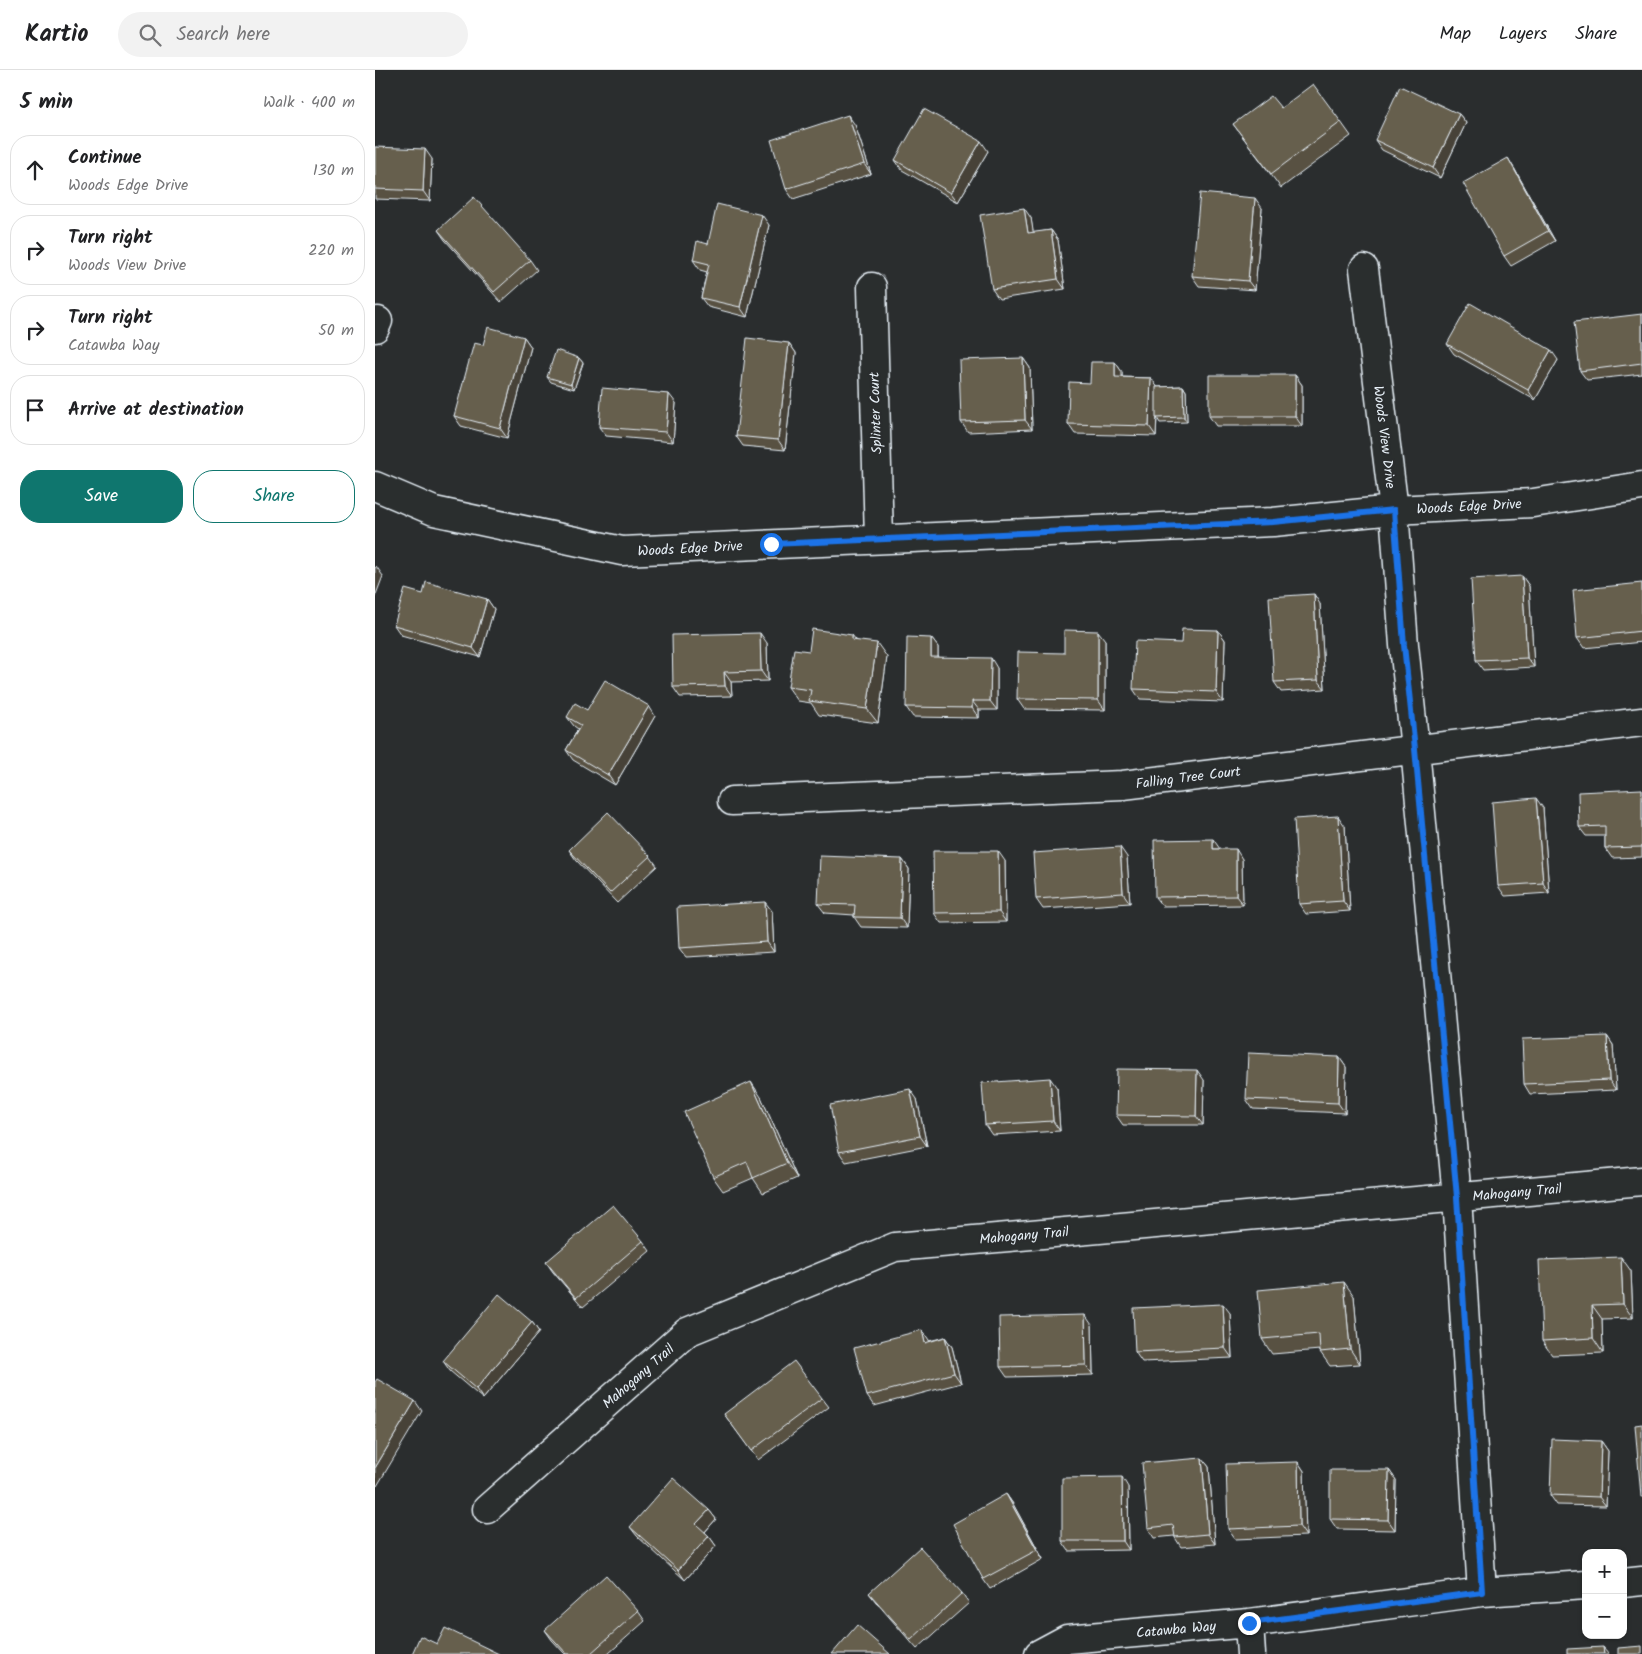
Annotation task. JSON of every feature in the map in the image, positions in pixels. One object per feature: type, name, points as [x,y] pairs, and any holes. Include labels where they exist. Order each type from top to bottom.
[{"type":"street","name":"Woods View Drive","points":[[1364,269],[1394,510],[1404,645],[1457,1197],[1482,1592]]},
{"type":"street","name":"Splinter Court","points":[[871,286],[879,539]]},
{"type":"street","name":"Woods Edge Drive","points":[[375,486],[433,511],[622,551],[1273,522],[1394,510],[1533,503],[1642,486]]},
{"type":"street","name":"Falling Tree Court","points":[[732,801],[1123,785],[1642,722]]},
{"type":"street","name":"Mahogany Trail","points":[[487,1509],[687,1332],[895,1247],[1642,1181]]},
{"type":"street","points":[[1627,1583],[1642,1581]]},
{"type":"street","name":"Catawba Way","points":[[1039,1654],[1067,1639],[1249,1623],[1482,1592],[1582,1585]]},
{"type":"street","points":[[1249,1623],[1251,1654]]},
{"type":"building","points":[[1313,84],[1341,122],[1271,174],[1233,124],[1271,96],[1281,108]]},
{"type":"building","points":[[1400,86],[1459,114],[1433,168],[1375,140]]},
{"type":"building","points":[[924,109],[981,141],[951,193],[895,160]]},
{"type":"building","points":[[848,115],[864,164],[786,189],[771,140]]},
{"type":"building","points":[[375,147],[425,149],[423,191],[375,189]]},
{"type":"building","points":[[1508,158],[1548,231],[1504,256],[1463,183]]},
{"type":"building","points":[[1200,193],[1255,198],[1248,281],[1192,276]]},
{"type":"building","points":[[474,197],[530,260],[494,292],[438,230]]},
{"type":"building","points":[[717,204],[762,215],[740,307],[701,298],[709,264],[693,260],[697,241],[708,244]]},
{"type":"building","points":[[1024,208],[1028,233],[1051,230],[1058,279],[992,289],[980,215]]},
{"type":"building","points":[[1470,303],[1551,350],[1528,390],[1447,344]]},
{"type":"building","points":[[1642,314],[1642,363],[1580,371],[1574,322]]},
{"type":"building","points":[[488,327],[524,337],[500,428],[454,416],[474,343],[483,345]]},
{"type":"building","points":[[747,338],[789,343],[778,440],[736,436]]},
{"type":"building","points":[[556,350],[579,358],[571,384],[547,377]]},
{"type":"building","points":[[1023,358],[1025,420],[961,422],[959,360]]},
{"type":"building","points":[[1091,362],[1115,362],[1115,377],[1151,378],[1149,426],[1068,424],[1069,382],[1090,383]]},
{"type":"building","points":[[1209,375],[1295,375],[1295,416],[1209,416]]},
{"type":"building","points":[[1183,386],[1184,417],[1156,418],[1156,387]]},
{"type":"building","points":[[602,388],[669,394],[666,432],[599,427]]},
{"type":"building","points":[[1522,576],[1527,658],[1476,660],[1471,579]]},
{"type":"building","points":[[426,582],[487,599],[473,648],[394,625],[405,589],[423,594]]},
{"type":"building","points":[[1642,583],[1642,631],[1577,638],[1573,590]]},
{"type":"building","points":[[1314,594],[1318,680],[1274,682],[1269,597]]},
{"type":"building","points":[[812,629],[852,635],[852,640],[877,643],[867,709],[809,701],[811,690],[788,687],[794,649],[809,651]]},
{"type":"building","points":[[1182,629],[1218,630],[1216,692],[1133,689],[1135,641],[1181,643]]},
{"type":"building","points":[[1064,630],[1098,631],[1098,700],[1017,699],[1018,652],[1064,653]]},
{"type":"building","points":[[760,633],[761,671],[724,672],[725,686],[673,687],[672,635]]},
{"type":"building","points":[[907,637],[931,638],[931,657],[991,658],[990,701],[972,701],[972,708],[906,707]]},
{"type":"building","points":[[605,680],[649,706],[608,775],[566,750],[581,725],[567,717],[575,703],[587,710]]},
{"type":"building","points":[[1642,789],[1642,847],[1605,848],[1605,826],[1579,827],[1578,792]]},
{"type":"building","points":[[1536,798],[1543,883],[1498,886],[1492,802]]},
{"type":"building","points":[[608,812],[650,856],[610,893],[569,850]]},
{"type":"building","points":[[1338,816],[1343,901],[1299,904],[1294,819]]},
{"type":"building","points":[[1213,839],[1213,849],[1236,849],[1236,896],[1155,897],[1154,840]]},
{"type":"building","points":[[1120,847],[1123,893],[1036,899],[1033,853]]},
{"type":"building","points":[[933,851],[998,851],[999,912],[934,913]]},
{"type":"building","points":[[820,856],[902,859],[900,918],[854,917],[855,905],[818,904]]},
{"type":"building","points":[[765,902],[767,942],[679,948],[677,907]]},
{"type":"building","points":[[1607,1036],[1609,1080],[1524,1084],[1522,1039]]},
{"type":"building","points":[[1248,1053],[1339,1057],[1338,1103],[1246,1099]]},
{"type":"building","points":[[1117,1069],[1197,1070],[1196,1116],[1116,1115]]},
{"type":"building","points":[[1050,1078],[1053,1121],[985,1125],[982,1083]]},
{"type":"building","points":[[751,1082],[787,1163],[753,1178],[747,1162],[713,1177],[684,1112]]},
{"type":"building","points":[[910,1089],[920,1136],[839,1152],[830,1105]]},
{"type":"building","points":[[613,1205],[643,1241],[576,1298],[546,1262]]},
{"type":"building","points":[[1621,1257],[1623,1304],[1592,1305],[1593,1338],[1542,1341],[1539,1260]]},
{"type":"building","points":[[1344,1282],[1350,1349],[1320,1352],[1319,1334],[1262,1339],[1258,1290]]},
{"type":"building","points":[[499,1294],[532,1322],[476,1389],[443,1361]]},
{"type":"building","points":[[1223,1304],[1225,1348],[1135,1352],[1133,1308]]},
{"type":"building","points":[[1085,1315],[1086,1365],[1000,1367],[999,1317]]},
{"type":"building","points":[[922,1330],[925,1343],[945,1337],[954,1373],[867,1396],[854,1348]]},
{"type":"building","points":[[794,1361],[822,1398],[751,1451],[724,1414]]},
{"type":"building","points":[[377,1379],[415,1401],[375,1468],[375,1382]]},
{"type":"building","points":[[1642,1424],[1642,1497],[1641,1497],[1635,1425]]},
{"type":"building","points":[[1552,1439],[1601,1441],[1599,1497],[1550,1495]]},
{"type":"building","points":[[1202,1458],[1208,1534],[1175,1537],[1173,1525],[1148,1528],[1142,1463]]},
{"type":"building","points":[[1298,1462],[1299,1526],[1228,1529],[1226,1464]]},
{"type":"building","points":[[1330,1470],[1389,1470],[1388,1520],[1330,1519]]},
{"type":"building","points":[[1122,1477],[1123,1541],[1062,1541],[1062,1478]]},
{"type":"building","points":[[673,1478],[709,1510],[696,1524],[709,1536],[678,1570],[630,1527]]},
{"type":"building","points":[[1006,1494],[1037,1550],[983,1579],[953,1524]]},
{"type":"building","points":[[920,1547],[962,1593],[911,1640],[869,1593]]},
{"type":"building","points":[[606,1575],[638,1611],[590,1654],[567,1654],[545,1630]]},
{"type":"building","points":[[857,1625],[890,1654],[832,1654]]},
{"type":"building","points":[[445,1628],[499,1654],[412,1654],[420,1636],[437,1644]]},
{"type":"building","points":[[1642,1646],[1642,1654],[1618,1654],[1618,1648]]},
{"type":"building","points":[[1603,1647],[1604,1654],[1567,1654],[1567,1649]]},
{"type":"route","points":[[771,544],[1273,522],[1394,510],[1404,645],[1457,1197],[1482,1592],[1249,1623]]}]
